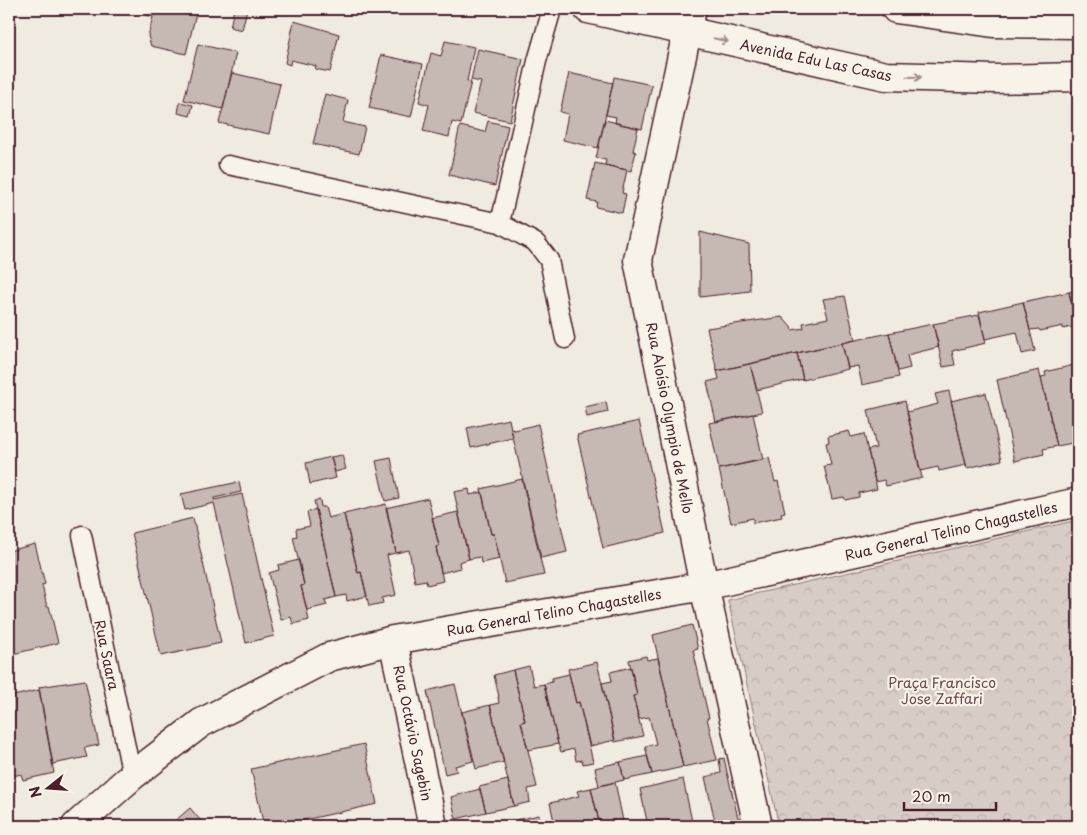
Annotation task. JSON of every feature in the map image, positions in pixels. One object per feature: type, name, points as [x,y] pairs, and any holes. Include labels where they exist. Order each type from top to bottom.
[{"type":"street","name":"Avenida Edu Las Casas","points":[[588,9],[690,20],[886,76],[996,79],[1078,76]]},
{"type":"street","points":[[896,9],[993,23],[1078,24]]},
{"type":"street","name":"Rua Aloísio Olympio de Mello","points":[[690,20],[638,260],[704,586],[758,826]]},
{"type":"street","name":"Rua General Telino Chagastelles","points":[[76,826],[132,776],[202,723],[329,657],[393,640],[704,586],[1078,502]]},
{"type":"street","name":"Rua Octávio Sagebin","points":[[393,640],[433,826]]},
{"type":"lane","points":[[500,223],[537,62],[552,9]]},
{"type":"lane","points":[[228,165],[500,223],[536,243],[549,260],[565,339]]},
{"type":"lane","name":"Rua Saara","points":[[82,535],[132,776]]},
{"type":"green space","name":"Praça Francisco Jose Zaffari","points":[[1078,520],[1078,826],[779,826],[728,600]]},
{"type":"building","points":[[137,9],[197,9],[186,54],[151,46],[148,36],[153,17],[139,13]]},
{"type":"building","points":[[234,9],[247,9],[242,30],[230,27]]},
{"type":"building","points":[[294,21],[339,34],[330,72],[315,69],[316,66],[291,60],[290,65],[285,63]]},
{"type":"building","points":[[445,41],[474,47],[467,81],[471,82],[461,124],[452,122],[449,137],[423,131],[429,105],[419,102],[431,53],[441,56]]},
{"type":"building","points":[[198,44],[236,53],[223,109],[184,100]]},
{"type":"building","points":[[478,49],[523,59],[510,121],[473,113],[481,82],[471,80]]},
{"type":"building","points":[[381,55],[423,64],[411,117],[369,108]]},
{"type":"building","points":[[232,73],[280,84],[269,134],[219,123]]},
{"type":"building","points":[[569,73],[613,83],[598,148],[563,140],[568,114],[560,112]]},
{"type":"building","points":[[614,77],[652,85],[642,129],[615,123],[616,117],[606,115]]},
{"type":"building","points":[[325,94],[348,100],[343,122],[365,127],[359,154],[313,144]]},
{"type":"building","points":[[180,102],[193,105],[190,116],[178,113]]},
{"type":"building","points":[[605,120],[638,128],[633,151],[636,152],[631,171],[605,165],[606,160],[596,158]]},
{"type":"building","points":[[488,121],[508,126],[495,186],[449,175],[460,126],[485,132]]},
{"type":"building","points":[[595,163],[627,170],[622,193],[626,194],[622,213],[596,207],[597,202],[587,200]]},
{"type":"building","points":[[700,232],[749,244],[750,291],[700,297]]},
{"type":"building","points":[[1078,290],[1078,318],[1075,318],[1069,292]]},
{"type":"building","points":[[1069,292],[1076,326],[1063,329],[1063,326],[1040,331],[1039,329],[1030,330],[1023,302]]},
{"type":"building","points":[[845,296],[855,340],[717,371],[707,328],[782,317],[792,330],[804,328],[803,323],[828,318],[823,299]]},
{"type":"building","points":[[1023,302],[1035,351],[1022,354],[1017,332],[985,339],[979,312]]},
{"type":"building","points":[[979,315],[986,343],[952,351],[955,365],[943,367],[933,324]]},
{"type":"building","points":[[933,324],[939,347],[907,355],[910,368],[898,371],[889,333]]},
{"type":"building","points":[[889,333],[899,377],[862,385],[858,366],[848,368],[842,343]]},
{"type":"building","points":[[842,343],[848,369],[803,380],[797,353]]},
{"type":"building","points":[[797,353],[803,379],[757,390],[750,364]]},
{"type":"building","points":[[750,364],[762,412],[716,422],[707,382],[719,379],[717,371]]},
{"type":"building","points":[[1078,364],[1078,442],[1057,446],[1041,377],[1046,376],[1045,372]]},
{"type":"building","points":[[1039,370],[1057,446],[1043,449],[1044,454],[1015,461],[997,380]]},
{"type":"building","points":[[949,391],[966,465],[939,471],[938,467],[920,471],[907,412],[938,404],[935,394]]},
{"type":"building","points":[[986,393],[1002,460],[967,468],[951,401]]},
{"type":"building","points":[[905,401],[922,478],[886,486],[884,480],[875,482],[868,450],[876,448],[868,410]]},
{"type":"building","points":[[606,402],[608,412],[587,417],[585,407]]},
{"type":"building","points":[[753,414],[763,460],[719,469],[709,423]]},
{"type":"building","points":[[509,419],[513,438],[471,448],[467,428]]},
{"type":"building","points":[[639,421],[665,533],[603,548],[577,435]]},
{"type":"building","points":[[538,424],[567,552],[541,558],[511,429],[515,430]]},
{"type":"building","points":[[849,431],[851,437],[864,434],[877,489],[859,493],[859,497],[845,500],[844,497],[832,499],[824,466],[831,465],[826,443],[829,442],[828,436]]},
{"type":"building","points":[[342,455],[346,469],[335,472],[331,457]]},
{"type":"building","points":[[331,457],[336,478],[310,484],[306,463]]},
{"type":"building","points":[[391,458],[399,498],[385,501],[376,461]]},
{"type":"building","points":[[769,458],[775,482],[778,481],[785,512],[781,513],[782,517],[753,523],[753,518],[731,523],[719,469]]},
{"type":"building","points":[[522,479],[544,575],[505,583],[481,489]]},
{"type":"building","points":[[239,482],[241,492],[214,498],[214,500],[242,494],[274,636],[246,643],[214,503],[185,510],[181,494]]},
{"type":"building","points":[[469,489],[470,495],[482,492],[491,534],[494,534],[500,559],[481,563],[480,557],[469,559],[454,492]]},
{"type":"building","points":[[428,498],[439,546],[436,547],[443,581],[427,585],[426,580],[415,582],[409,550],[396,553],[386,508]]},
{"type":"building","points":[[320,500],[321,507],[325,507],[328,518],[344,514],[358,573],[361,572],[367,596],[347,601],[346,595],[336,597],[314,501]]},
{"type":"building","points":[[386,504],[396,553],[387,555],[396,595],[382,598],[383,603],[369,606],[361,572],[358,573],[344,514]]},
{"type":"building","points":[[316,509],[336,597],[325,600],[327,605],[307,610],[301,586],[304,585],[293,537],[297,536],[296,529],[310,526],[307,512]]},
{"type":"building","points":[[458,512],[469,559],[459,562],[460,568],[441,573],[436,547],[439,546],[432,518]]},
{"type":"building","points":[[193,518],[221,643],[161,656],[132,533]]},
{"type":"building","points":[[35,544],[45,584],[42,585],[47,607],[49,606],[58,643],[9,655],[9,551]]},
{"type":"building","points":[[299,560],[304,585],[301,586],[309,620],[293,624],[291,617],[281,620],[269,573],[279,570],[278,565]]},
{"type":"building","points":[[692,625],[698,649],[693,650],[717,760],[683,767],[653,635]]},
{"type":"building","points":[[646,656],[647,660],[658,658],[683,767],[652,774],[645,746],[656,744],[649,717],[639,719],[633,696],[637,695],[629,660]]},
{"type":"building","points":[[597,662],[615,740],[590,746],[579,702],[576,703],[568,669]]},
{"type":"building","points":[[529,666],[534,686],[544,684],[558,744],[528,750],[521,722],[525,721],[513,670]]},
{"type":"building","points":[[631,667],[637,695],[633,696],[643,736],[615,742],[602,683],[612,681],[610,672]]},
{"type":"building","points":[[513,670],[525,721],[521,722],[537,787],[528,789],[530,802],[514,806],[490,705],[499,703],[494,675]]},
{"type":"building","points":[[569,674],[576,703],[579,702],[593,762],[583,764],[582,760],[576,761],[574,749],[561,752],[558,744],[544,684],[552,682],[552,678]]},
{"type":"building","points":[[85,680],[99,745],[84,748],[87,757],[53,764],[39,687]]},
{"type":"building","points":[[455,684],[473,761],[455,766],[457,771],[445,774],[427,691]]},
{"type":"building","points":[[39,690],[54,773],[23,780],[21,774],[9,777],[9,697]]},
{"type":"building","points":[[490,705],[504,762],[476,769],[462,712]]},
{"type":"building","points":[[364,744],[377,804],[277,826],[264,826],[251,769]]},
{"type":"building","points":[[647,756],[652,774],[624,780],[620,762]]},
{"type":"building","points":[[724,758],[740,826],[716,826],[705,777],[721,773],[719,759]]},
{"type":"building","points":[[620,762],[624,780],[599,786],[595,768]]},
{"type":"building","points":[[683,779],[693,826],[648,826],[640,789]]},
{"type":"building","points":[[508,780],[514,806],[486,812],[479,787]]},
{"type":"building","points":[[615,782],[624,826],[600,826],[591,788]]},
{"type":"building","points":[[591,788],[600,826],[555,826],[550,803],[579,796],[577,791]]},
{"type":"building","points":[[480,789],[486,812],[456,819],[451,797]]},
{"type":"building","points":[[190,808],[205,826],[169,826]]},
{"type":"building","points":[[539,815],[541,826],[489,826]]}]
